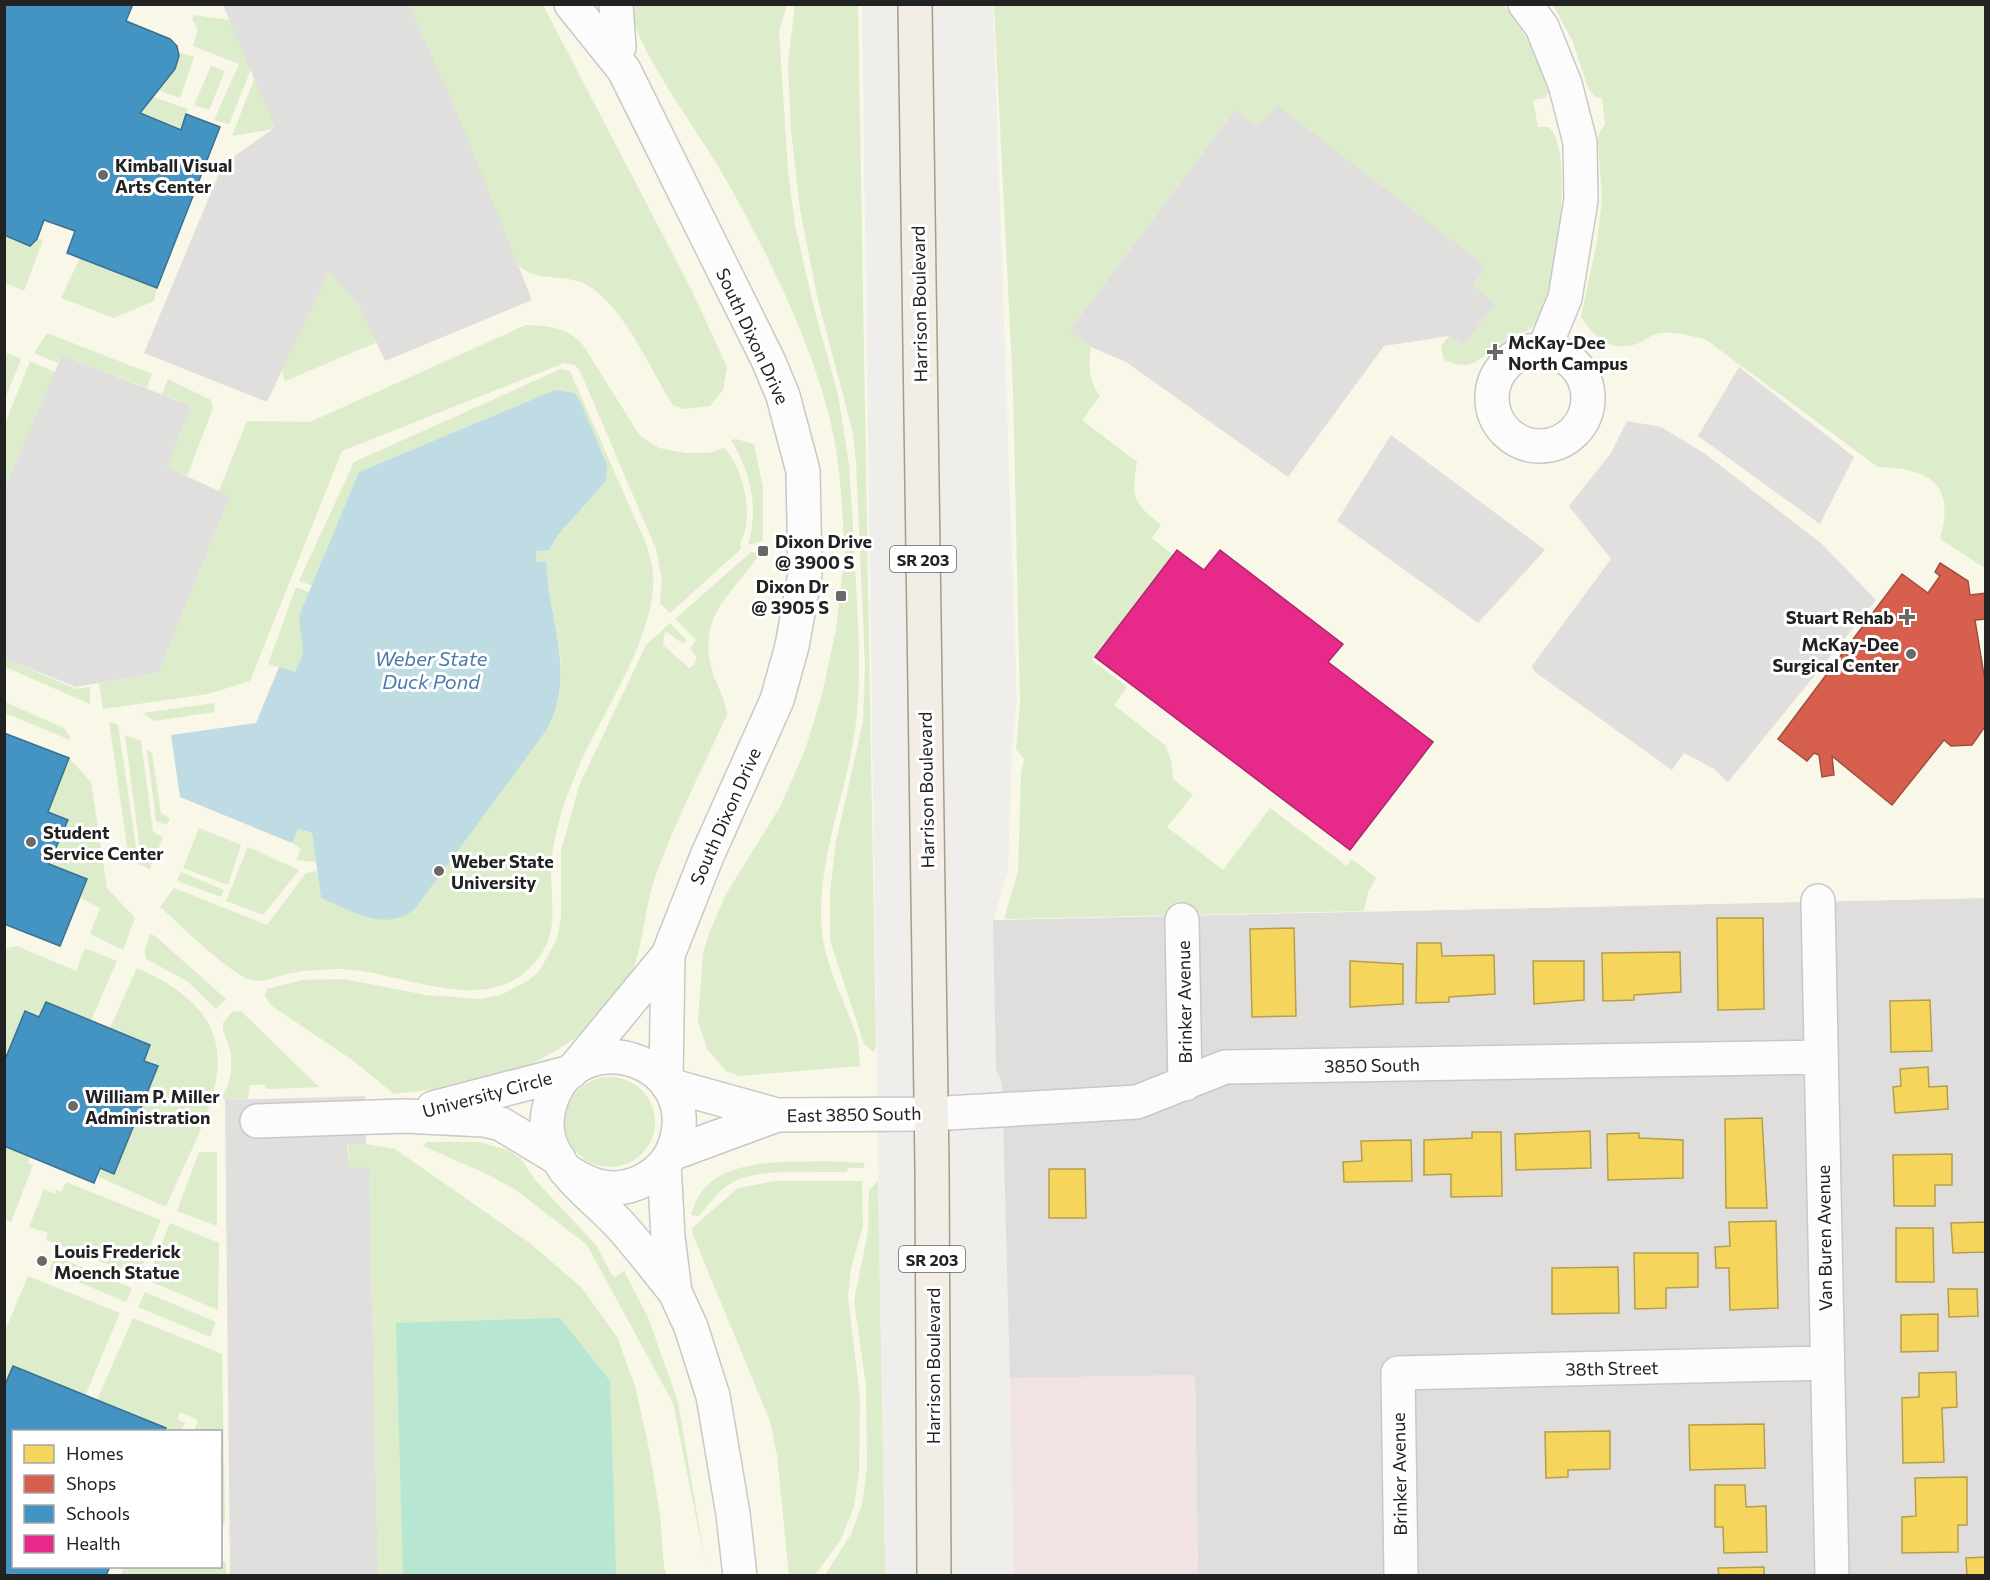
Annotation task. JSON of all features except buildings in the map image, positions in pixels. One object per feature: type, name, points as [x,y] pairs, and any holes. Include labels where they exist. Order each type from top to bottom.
[{"type":"main road","name":"Harrison Boulevard","points":[[915,4],[934,1575]]},
{"type":"street","name":"South Dixon Drive","points":[[571,4],[621,59]]},
{"type":"street","name":"South Dixon Drive","points":[[602,4],[621,59],[769,362],[795,438],[803,471],[805,498],[805,574],[799,614],[783,680],[777,700],[682,915],[668,955],[668,1082]]},
{"type":"street","points":[[615,4],[621,59]]},
{"type":"street","points":[[1526,4],[1542,27],[1565,84],[1580,142],[1581,200],[1565,298],[1544,350]]},
{"type":"street","name":"Van Buren Avenue","points":[[1818,901],[1832,1575]]},
{"type":"street","name":"Brinker Avenue","points":[[1182,920],[1185,1084]]},
{"type":"street","name":"South Dixon Drive","points":[[572,1070],[668,955]]},
{"type":"street","points":[[675,1292],[668,1237],[668,1159],[678,1133],[679,1120],[668,1082],[639,1062],[618,1057],[596,1059],[572,1070],[554,1094],[547,1116],[549,1138],[562,1165],[623,1228],[675,1292],[691,1327],[713,1396],[734,1514],[740,1575]]},
{"type":"street","name":"3850 South","points":[[930,1114],[1137,1102],[1225,1067],[1821,1057]]},
{"type":"street","name":"University Circle","points":[[404,1116],[572,1070]]},
{"type":"street","name":"East 3850 South","points":[[668,1082],[777,1115],[930,1114]]},
{"type":"street","name":"East 3850 South","points":[[668,1159],[777,1115]]},
{"type":"street","name":"University Circle","points":[[257,1121],[404,1116],[484,1120],[501,1124],[562,1165]]},
{"type":"street","points":[[562,1165],[598,1186],[613,1188],[645,1180],[668,1159]]},
{"type":"street","name":"38th Street","points":[[1398,1373],[1826,1363]]},
{"type":"street","name":"Brinker Avenue","points":[[1398,1373],[1401,1575]]},
{"type":"shaded area","name":"Weber State University","points":[[5,5],[862,5],[884,1575],[5,1576]]},
{"type":"shaded area","points":[[223,5],[409,5],[458,115],[532,300],[385,361],[359,305],[329,272],[267,402],[144,353],[223,164],[273,129],[274,125]]},
{"type":"shaded area","name":"McKay-Dee North Campus","points":[[993,5],[1985,5],[1985,898],[993,920],[1008,872],[1012,750],[1017,699]]},
{"type":"shaded area","points":[[1277,105],[1485,266],[1473,286],[1495,304],[1464,344],[1449,336],[1384,346],[1288,477],[1126,362],[1091,347],[1069,331],[1235,110],[1258,127]]},
{"type":"shaded area","points":[[62,355],[191,406],[166,467],[230,496],[159,672],[76,687],[4,658],[5,487]]},
{"type":"shaded area","points":[[1739,367],[1854,457],[1820,524],[1698,436]]},
{"type":"shaded area","points":[[1627,421],[1661,427],[1704,453],[1822,544],[1876,600],[1728,782],[1714,769],[1684,753],[1672,770],[1535,672],[1532,666],[1611,559],[1569,506],[1611,453]]},
{"type":"shaded area","points":[[1391,435],[1545,550],[1478,623],[1337,521]]},
{"type":"shaded area","points":[[1985,898],[1985,1575],[1198,1575],[1195,1375],[1010,1378],[1002,1083],[996,1069],[993,920]]},
{"type":"shaded area","points":[[365,1096],[366,1144],[347,1144],[349,1167],[369,1168],[378,1575],[230,1575],[225,1100]]},
{"type":"shaded area","points":[[1195,1375],[1198,1575],[1014,1575],[1010,1378]]},
{"type":"green space","points":[[409,5],[543,5],[691,289],[727,367],[723,390],[710,406],[684,409],[673,405],[623,320],[597,292],[575,280],[532,274],[518,265]]},
{"type":"green space","points":[[627,5],[787,5],[779,32],[788,171],[795,225],[814,308],[838,395],[849,464],[854,543],[844,541],[835,442],[824,396],[799,327],[767,257],[733,192],[655,66]]},
{"type":"green space","points":[[795,5],[858,5],[876,1047],[873,1052],[864,1044],[830,940],[830,892],[836,842],[863,722],[865,664],[853,433],[817,296],[800,209],[791,130],[788,63]]},
{"type":"green space","points":[[994,5],[1504,5],[1536,52],[1549,92],[1545,98],[1533,100],[1538,127],[1548,127],[1556,139],[1561,161],[1562,188],[1551,280],[1539,319],[1525,332],[1502,343],[1468,365],[1444,360],[1441,346],[1449,336],[1495,304],[1235,110],[1069,331],[1091,347],[1090,373],[1100,396],[1082,420],[1137,462],[1134,484],[1136,499],[1145,511],[1161,525],[1152,538],[1173,555],[1092,660],[1127,687],[1114,705],[1165,745],[1171,760],[1173,779],[1193,795],[1167,827],[1223,870],[1270,808],[1347,866],[1352,859],[1376,878],[1368,892],[1364,911],[1004,919],[1018,871],[1021,774],[1024,759],[1016,749],[1020,704],[1013,388]]},
{"type":"green space","points":[[1553,5],[1985,5],[1985,568],[1940,539],[1944,520],[1944,504],[1941,492],[1934,482],[1911,471],[1878,467],[1705,339],[1678,333],[1660,333],[1639,343],[1620,346],[1605,342],[1592,332],[1581,317],[1597,241],[1602,199],[1598,139],[1605,125],[1602,98],[1595,97],[1589,90],[1572,40]]},
{"type":"green space","points":[[194,15],[230,20],[251,69],[229,124],[214,120],[239,64],[193,46],[198,29],[192,19]]},
{"type":"green space","points":[[179,52],[194,57],[180,98],[158,90],[175,69]]},
{"type":"green space","points":[[211,66],[225,71],[209,110],[194,105]]},
{"type":"green space","points":[[255,77],[274,122],[273,129],[232,136]]},
{"type":"green space","points":[[153,97],[188,109],[181,130],[140,113]]},
{"type":"green space","points":[[4,235],[43,240],[24,291],[5,283]]},
{"type":"green space","points":[[80,258],[157,288],[154,301],[114,318],[61,298]]},
{"type":"green space","points":[[329,271],[359,305],[376,338],[375,343],[285,381],[282,371]]},
{"type":"green space","points":[[526,325],[557,329],[577,339],[640,436],[659,448],[686,453],[709,453],[724,448],[736,465],[746,498],[747,520],[741,549],[670,613],[660,603],[662,580],[656,549],[580,371],[575,365],[564,363],[342,451],[250,681],[208,694],[103,709],[99,683],[159,672],[230,496],[219,491],[247,421],[310,422]]},
{"type":"green space","points":[[47,333],[152,374],[147,388],[62,355],[58,363],[34,353]]},
{"type":"green space","points":[[7,353],[21,359],[5,399],[5,361]]},
{"type":"green space","points":[[30,361],[55,372],[5,487],[5,424]]},
{"type":"green space","points":[[561,369],[570,371],[647,546],[653,573],[652,596],[638,646],[579,766],[562,810],[552,857],[551,929],[543,951],[524,973],[501,985],[477,990],[450,989],[342,969],[298,972],[262,980],[252,980],[243,976],[218,959],[160,907],[174,888],[267,925],[306,873],[317,871],[321,898],[368,917],[392,919],[404,916],[415,909],[546,731],[556,710],[561,668],[546,561],[537,562],[536,550],[549,550],[557,536],[606,481],[555,390],[359,472],[314,586],[299,581],[354,462]]},
{"type":"green space","points":[[168,379],[211,400],[213,408],[187,476],[165,467],[191,406],[162,394]]},
{"type":"green space","points":[[736,439],[754,444],[763,487],[763,541],[748,545],[753,504],[744,465],[731,440]]},
{"type":"green space","points":[[854,548],[859,639],[857,708],[851,753],[829,846],[821,917],[829,963],[856,1034],[860,1066],[739,1076],[726,1071],[707,1049],[698,1021],[703,953],[726,894],[780,807],[805,750],[822,695],[836,629],[845,551]]},
{"type":"green space","points":[[751,552],[760,553],[715,614],[710,628],[708,644],[710,662],[727,715],[680,816],[655,877],[639,951],[631,974],[615,998],[583,1032],[559,1049],[508,1072],[452,1086],[394,1094],[351,1059],[272,1006],[265,996],[267,989],[303,980],[344,979],[426,995],[479,999],[501,995],[529,980],[540,970],[557,939],[561,918],[561,851],[579,786],[646,645],[670,623],[687,641],[682,643],[665,631],[663,645],[689,668],[694,665],[697,658],[690,648],[696,640],[675,619]]},
{"type":"green space","points":[[296,587],[311,593],[300,616],[303,654],[295,673],[268,664]]},
{"type":"green space","points":[[5,658],[76,689],[90,687],[90,704],[5,667]]},
{"type":"green space","points":[[5,702],[64,728],[70,740],[5,713]]},
{"type":"green space","points":[[214,703],[215,712],[154,721],[143,713]]},
{"type":"green space","points":[[109,721],[118,725],[137,854],[152,861],[150,869],[129,860]]},
{"type":"green space","points":[[125,735],[141,741],[153,832],[163,837],[156,855],[140,849]]},
{"type":"green space","points":[[147,750],[152,753],[161,813],[170,818],[167,825],[156,821]]},
{"type":"green space","points":[[69,758],[91,782],[107,888],[135,918],[123,950],[90,934],[100,908],[80,898],[87,879],[49,864],[68,820],[48,812]]},
{"type":"green space","points":[[199,828],[241,845],[228,885],[183,868]]},
{"type":"green space","points":[[298,829],[312,834],[316,862],[296,860],[301,849],[292,843]]},
{"type":"green space","points":[[248,847],[299,870],[263,915],[226,901]]},
{"type":"green space","points":[[181,872],[224,890],[221,897],[177,881]]},
{"type":"green space","points":[[150,934],[226,999],[216,1009],[187,981],[146,959],[145,949]]},
{"type":"green space","points":[[17,946],[76,971],[85,948],[117,961],[91,1020],[46,1002],[39,1017],[25,1011],[5,1062],[4,955],[7,948]]},
{"type":"green space","points":[[137,968],[178,991],[204,1016],[216,1043],[217,1072],[210,1103],[198,1136],[166,1207],[97,1176],[100,1168],[114,1173],[158,1067],[144,1061],[150,1045],[110,1028]]},
{"type":"green space","points":[[241,1011],[319,1087],[266,1089],[265,1085],[250,1085],[248,1099],[225,1100],[222,1096],[229,1080],[231,1062],[223,1023],[232,1012]]},
{"type":"green space","points":[[601,1077],[619,1077],[635,1084],[648,1097],[655,1113],[655,1131],[648,1147],[635,1160],[619,1167],[601,1167],[585,1160],[572,1147],[565,1131],[565,1113],[572,1097],[585,1084]]},
{"type":"green space","points":[[427,1142],[478,1142],[508,1150],[521,1159],[536,1181],[596,1245],[612,1275],[615,1277],[624,1271],[648,1317],[678,1402],[706,1567],[673,1403],[587,1245],[516,1190],[491,1176],[423,1146]]},
{"type":"green space","points":[[348,1144],[366,1144],[395,1149],[531,1244],[582,1288],[617,1337],[635,1386],[649,1449],[660,1514],[664,1567],[667,1575],[378,1575],[369,1169],[349,1168]]},
{"type":"green space","points":[[4,1146],[30,1156],[28,1163],[33,1165],[11,1222],[5,1220]]},
{"type":"green space","points":[[199,1152],[217,1152],[217,1226],[177,1211]]},
{"type":"green space","points":[[824,1161],[865,1163],[863,1168],[848,1168],[847,1172],[771,1173],[742,1178],[722,1190],[699,1216],[691,1215],[699,1196],[711,1182],[727,1173],[764,1163]]},
{"type":"green space","points":[[776,1181],[862,1181],[863,1226],[851,1268],[848,1297],[860,1398],[859,1471],[854,1507],[840,1541],[815,1575],[789,1575],[777,1455],[770,1421],[692,1228],[738,1188]]},
{"type":"green space","points":[[878,1181],[885,1575],[825,1575],[851,1534],[862,1505],[867,1467],[866,1385],[854,1301],[868,1231],[869,1190]]},
{"type":"green space","points":[[66,1182],[161,1220],[138,1276],[46,1240],[48,1233],[29,1227],[44,1189],[55,1194],[56,1190],[61,1192]]},
{"type":"green space","points":[[170,1223],[219,1243],[218,1310],[147,1280]]},
{"type":"green space","points":[[55,1256],[132,1288],[126,1302],[49,1270]]},
{"type":"green space","points":[[28,1276],[120,1313],[85,1396],[5,1387],[5,1331]]},
{"type":"green space","points":[[145,1292],[216,1322],[210,1337],[138,1307]]},
{"type":"green space","points":[[133,1318],[222,1354],[225,1521],[222,1528],[222,1430],[194,1430],[198,1420],[180,1412],[177,1419],[185,1423],[182,1430],[165,1430],[97,1400]]},
{"type":"green space","points":[[560,1318],[610,1381],[616,1575],[403,1575],[396,1323]]},
{"type":"green space","points":[[222,1560],[226,1562],[226,1575],[120,1575],[124,1568],[222,1568]]},
{"type":"water","name":"Weber State Duck Pond","points":[[555,390],[574,393],[579,399],[607,465],[606,481],[557,536],[549,550],[536,551],[537,562],[546,561],[559,647],[560,689],[555,710],[546,731],[415,909],[404,916],[392,919],[356,914],[321,898],[312,833],[298,829],[292,843],[180,797],[171,735],[256,723],[279,667],[295,672],[303,654],[299,616],[359,472]]},
{"type":"place","name":"Kimball Visual Arts Center","points":[[103,175]]},
{"type":"place","name":"McKay-Dee North Campus","points":[[1495,352]]},
{"type":"place","name":"Dixon Drive @ 3900 S","points":[[763,551]]},
{"type":"place","name":"Dixon Dr @ 3905 S","points":[[841,596]]},
{"type":"place","name":"Stuart Rehab","points":[[1907,617]]},
{"type":"place","name":"McKay-Dee Surgical Center","points":[[1911,654]]},
{"type":"place","name":"Student Service Center","points":[[31,842]]},
{"type":"place","name":"Weber State University","points":[[439,871]]},
{"type":"place","name":"William P. Miller Administration","points":[[73,1106]]},
{"type":"place","name":"Louis Frederick Moench Statue","points":[[42,1261]]}]
